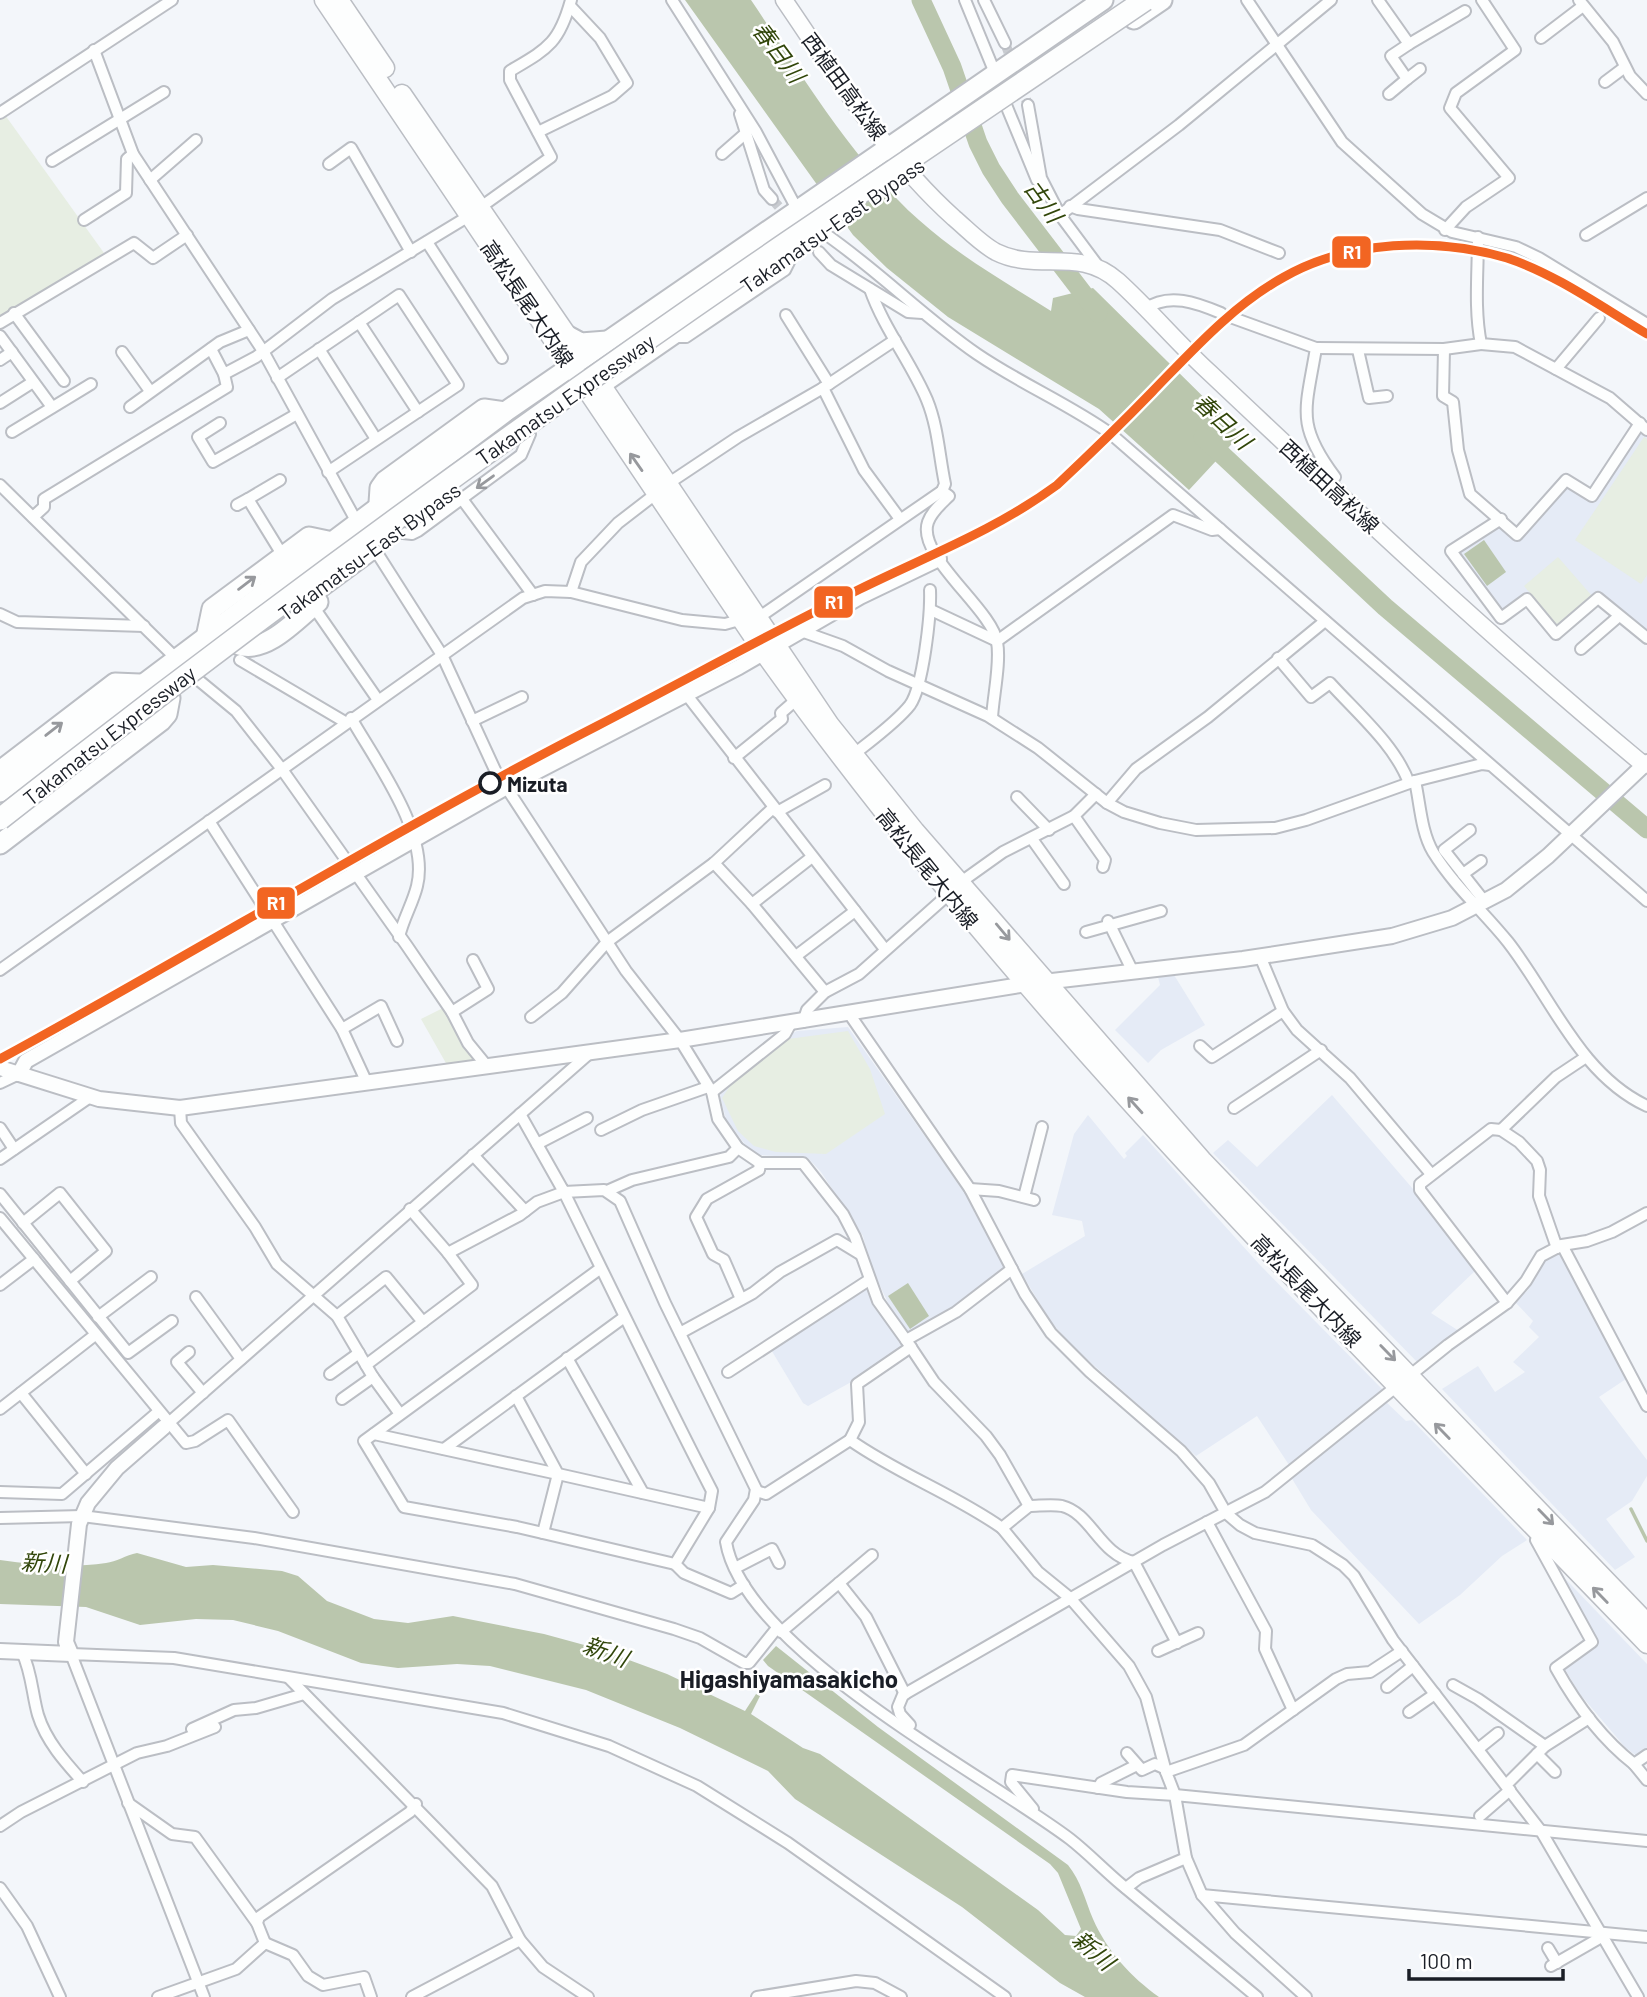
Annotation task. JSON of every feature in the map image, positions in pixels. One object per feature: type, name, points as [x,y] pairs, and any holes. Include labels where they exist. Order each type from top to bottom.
[{"type":"highway","name":"Takamatsu-East Bypass","points":[[0,792],[206,633],[505,411],[1103,0]]},
{"type":"highway","name":"Takamatsu Expressway","points":[[0,803],[326,556],[494,436],[1125,0]]},
{"type":"highway","name":"Takamatsu Expressway","points":[[0,819],[169,688],[545,412],[797,236],[1145,0]]},
{"type":"highway","name":"Takamatsu-East Bypass","points":[[0,830],[196,678],[239,652],[394,532],[530,434],[824,229],[1162,0]]},
{"type":"highway","points":[[568,336],[581,343],[609,340]]},
{"type":"highway","points":[[206,633],[212,610],[283,556],[309,537],[328,541]]},
{"type":"highway","points":[[239,652],[262,645],[341,585],[351,566]]},
{"type":"highway","points":[[0,771],[115,683],[140,684]]},
{"type":"highway","points":[[0,844],[161,721],[167,714],[170,698]]},
{"type":"main road","name":"高松長尾大内線","points":[[324,0],[474,211],[750,619],[797,699],[846,767],[955,888],[1048,983],[1202,1160],[1541,1534],[1647,1644]]},
{"type":"main road","name":"高松長尾大内線","points":[[340,0],[474,211],[568,336],[577,363]]},
{"type":"main road","name":"西植田高松線","points":[[784,0],[903,176],[921,188],[992,250],[1025,261],[1092,264],[1145,309],[1328,484],[1643,767]]},
{"type":"main road","name":"高松長尾大内線","points":[[770,650],[1026,984],[1189,1165],[1647,1623]]},
{"type":"street","points":[[1,109],[172,0]]},
{"type":"street","points":[[673,0],[803,208]]},
{"type":"street","points":[[965,0],[992,76]]},
{"type":"street","points":[[984,0],[1005,43]]},
{"type":"street","points":[[1247,0],[1331,128],[1354,155],[1445,230],[1516,247],[1539,258],[1647,324]]},
{"type":"street","points":[[1060,215],[1179,125],[1331,0]]},
{"type":"street","points":[[1378,0],[1409,44]]},
{"type":"street","points":[[1445,230],[1466,207],[1509,178],[1450,108],[1456,93],[1515,50],[1482,0]]},
{"type":"street","points":[[224,374],[263,351],[332,299],[427,242],[551,157],[510,80],[510,71],[542,52],[557,38],[570,3],[600,38],[627,83],[612,96],[538,132]]},
{"type":"street","points":[[1541,38],[1581,3],[1613,42],[1625,67],[1647,93]]},
{"type":"street","points":[[1407,79],[1391,56],[1465,11]]},
{"type":"street","points":[[84,220],[125,193],[130,156],[120,119],[93,50]]},
{"type":"street","points":[[1605,82],[1625,67]]},
{"type":"street","points":[[1389,94],[1420,69]]},
{"type":"street","points":[[52,161],[164,92]]},
{"type":"street","points":[[736,104],[764,190],[772,199]]},
{"type":"street","points":[[1028,105],[1041,177],[1053,203]]},
{"type":"street","points":[[1003,107],[1036,177],[1092,264]]},
{"type":"street","points":[[722,155],[746,133]]},
{"type":"street","points":[[150,180],[196,140]]},
{"type":"street","points":[[329,164],[351,148],[411,252]]},
{"type":"street","points":[[130,156],[150,180],[263,351],[356,521],[442,655],[505,788],[607,942],[680,1040],[710,1089],[718,1119],[738,1148],[760,1163],[803,1163],[843,1214],[878,1301],[934,1382],[986,1436],[1029,1506]]},
{"type":"street","points":[[1586,235],[1647,198]]},
{"type":"street","points":[[1070,205],[1078,209],[1220,230],[1279,253]]},
{"type":"street","points":[[824,229],[922,313],[1007,374],[1095,422],[1572,833],[1647,901]]},
{"type":"street","points":[[0,323],[134,243],[153,258],[187,235]]},
{"type":"street","points":[[1478,237],[1479,281],[1476,307],[1482,344]]},
{"type":"street","points":[[427,242],[502,358]]},
{"type":"street","points":[[818,251],[831,265],[908,312],[922,313]]},
{"type":"street","points":[[0,970],[494,617],[533,595],[545,591],[571,593],[682,620],[725,624],[750,619],[942,491],[945,484],[937,428],[918,380],[878,312],[870,289]]},
{"type":"street","points":[[277,377],[399,295],[458,385],[328,472]]},
{"type":"street","points":[[1145,309],[1152,304],[1180,299],[1221,313]]},
{"type":"street","points":[[15,313],[64,381]]},
{"type":"street","points":[[786,315],[826,386],[864,470],[900,519]]},
{"type":"street","points":[[1233,318],[1316,348],[1358,351],[1444,349],[1482,344],[1515,347],[1610,398],[1644,426],[1592,496],[1566,480],[1517,535],[1470,494],[1458,450],[1454,402],[1443,396],[1444,349]]},
{"type":"street","points":[[1556,369],[1599,318]]},
{"type":"street","points":[[359,322],[418,412]]},
{"type":"street","points":[[131,407],[211,349],[249,330]]},
{"type":"street","points":[[0,336],[52,407]]},
{"type":"street","points":[[571,593],[581,562],[618,523],[738,437],[826,386],[895,340]]},
{"type":"street","points":[[1316,348],[1306,423],[1318,455],[1335,477],[1328,484]]},
{"type":"street","points":[[33,517],[44,507],[44,499],[227,387],[224,374],[211,349]]},
{"type":"street","points":[[319,349],[376,439]]},
{"type":"street","points":[[1358,351],[1369,398],[1387,396]]},
{"type":"street","points":[[0,360],[12,352]]},
{"type":"street","points":[[122,352],[150,391]]},
{"type":"street","points":[[0,404],[33,382]]},
{"type":"street","points":[[12,432],[91,384]]},
{"type":"street","points":[[220,424],[198,437],[213,461],[297,414]]},
{"type":"street","points":[[394,532],[412,534],[418,531],[521,455],[530,434]]},
{"type":"street","points":[[237,505],[280,480]]},
{"type":"street","points":[[0,485],[196,678],[236,710],[281,768],[452,1012],[468,1043],[486,1065]]},
{"type":"street","points":[[942,491],[949,496],[932,513],[927,527],[939,559],[962,592],[979,609],[997,641],[992,718]]},
{"type":"street","points":[[248,499],[283,556]]},
{"type":"street","points":[[462,499],[533,595]]},
{"type":"street","points":[[997,641],[1173,515],[1213,530],[1220,529]]},
{"type":"street","points":[[1500,618],[1451,551],[1501,519]]},
{"type":"street","points":[[19,1074],[26,1061],[505,788],[770,650],[860,597],[939,559]]},
{"type":"street","points":[[853,755],[900,716],[918,692],[931,610],[930,590]]},
{"type":"street","points":[[1490,631],[1500,618],[1527,599],[1556,634],[1598,598],[1647,638]]},
{"type":"street","points":[[313,606],[378,700]]},
{"type":"street","points":[[931,610],[997,641]]},
{"type":"street","points":[[0,614],[17,622],[144,626]]},
{"type":"street","points":[[1581,649],[1618,617]]},
{"type":"street","points":[[1107,803],[1136,769],[1208,717],[1325,621]]},
{"type":"street","points":[[801,631],[866,657],[918,685],[992,718],[1018,734],[1107,803],[1124,812],[1160,823],[1196,830],[1275,828],[1306,820],[1412,782],[1482,764],[1490,765]]},
{"type":"street","points":[[239,652],[348,720],[402,809],[415,839],[419,863],[417,886],[399,937]]},
{"type":"street","points":[[1278,658],[1311,697],[1330,683],[1391,753],[1412,782],[1432,850],[1468,901],[1481,904]]},
{"type":"street","points":[[685,694],[884,948]]},
{"type":"street","points":[[472,721],[522,697]]},
{"type":"street","points":[[734,758],[782,719],[781,713],[797,699]]},
{"type":"street","points":[[1,1072],[19,1074],[90,1097],[125,1105],[180,1108],[680,1040],[850,1015],[1026,984],[1260,957],[1392,936],[1428,927],[1481,904],[1521,880],[1643,767]]},
{"type":"street","points":[[531,1017],[562,993],[607,942],[714,863],[775,810],[825,785]]},
{"type":"street","points":[[601,1130],[642,1110],[710,1089],[785,1034],[825,992],[859,974],[884,948],[955,888],[1003,852],[1074,816],[1096,794]]},
{"type":"street","points":[[1017,797],[1049,830]]},
{"type":"street","points":[[1074,816],[1105,860],[1102,867]]},
{"type":"street","points":[[209,821],[342,1030],[367,1083]]},
{"type":"street","points":[[1470,830],[1444,850],[1586,1057],[1630,1098],[1647,1106]]},
{"type":"street","points":[[1032,839],[1064,884]]},
{"type":"street","points":[[752,904],[812,857]]},
{"type":"street","points":[[1463,874],[1481,861]]},
{"type":"street","points":[[714,863],[825,992]]},
{"type":"street","points":[[796,956],[855,911]]},
{"type":"street","points":[[1086,932],[1109,923],[1161,911]]},
{"type":"street","points":[[1109,923],[1133,972]]},
{"type":"street","points":[[1260,957],[1283,1011],[1297,1030],[1350,1078],[1431,1174]]},
{"type":"street","points":[[452,1012],[488,989],[473,960]]},
{"type":"street","points":[[342,1030],[381,1006],[397,1041]]},
{"type":"street","points":[[1200,1045],[1212,1057],[1283,1011]]},
{"type":"street","points":[[850,1015],[970,1189],[1012,1269],[1051,1333],[1090,1372],[1181,1451],[1209,1483],[1226,1513],[1246,1529],[1312,1545],[1343,1565],[1413,1666],[1541,1831],[1604,1934],[1638,1997]]},
{"type":"street","points":[[204,1997],[69,1648],[81,1520],[102,1484],[165,1426],[593,1050]]},
{"type":"street","points":[[1234,1108],[1321,1050]]},
{"type":"street","points":[[1501,1130],[1556,1077],[1586,1057]]},
{"type":"street","points":[[0,1159],[90,1097]]},
{"type":"street","points":[[180,1108],[181,1123],[255,1227],[277,1264],[337,1316],[373,1377],[400,1414]]},
{"type":"street","points":[[520,1114],[564,1192],[622,1318],[712,1491],[709,1508],[675,1564]]},
{"type":"street","points":[[537,1144],[587,1118]]},
{"type":"street","points":[[970,1189],[999,1191],[1029,1198],[1042,1127]]},
{"type":"street","points":[[0,1128],[14,1149]]},
{"type":"street","points":[[1507,1303],[1420,1190],[1420,1184],[1431,1174],[1491,1129],[1501,1130],[1519,1142],[1537,1161],[1540,1170],[1539,1196],[1560,1247],[1647,1406]]},
{"type":"street","points":[[448,1253],[537,1202],[564,1192],[607,1191],[632,1180],[729,1157],[738,1148]]},
{"type":"street","points":[[473,1155],[524,1211]]},
{"type":"street","points":[[741,1299],[724,1260],[713,1254],[696,1217],[707,1199],[759,1170],[760,1163]]},
{"type":"street","points":[[607,1191],[620,1201],[628,1215],[680,1333],[751,1476],[756,1491],[754,1500],[726,1542],[735,1568],[764,1615],[862,1697],[930,1746],[1040,1817],[1257,1997]]},
{"type":"street","points":[[23,1223],[60,1193],[106,1251],[70,1281]]},
{"type":"street","points":[[0,1194],[128,1353],[172,1321]]},
{"type":"street","points":[[366,1365],[472,1285],[410,1209]]},
{"type":"street","points":[[930,1746],[900,1714],[898,1707],[905,1694],[1069,1598],[1265,1492],[1507,1303],[1527,1281],[1541,1256],[1560,1247],[1612,1232],[1647,1213]]},
{"type":"street","points":[[0,1218],[158,1412],[165,1426],[186,1443],[195,1441],[228,1420],[293,1512]]},
{"type":"street","points":[[680,1333],[837,1240],[860,1254]]},
{"type":"street","points":[[0,1285],[34,1259]]},
{"type":"street","points":[[601,1268],[364,1441],[404,1507],[543,1533],[675,1564],[684,1573],[731,1593],[744,1585]]},
{"type":"street","points":[[756,1491],[766,1494],[850,1440],[859,1422],[857,1384],[1012,1269]]},
{"type":"street","points":[[98,1317],[151,1277]]},
{"type":"street","points":[[337,1316],[386,1277],[423,1322]]},
{"type":"street","points":[[728,1372],[869,1280]]},
{"type":"street","points":[[196,1297],[241,1359]]},
{"type":"street","points":[[444,1449],[622,1318]]},
{"type":"street","points":[[0,1409],[95,1335]]},
{"type":"street","points":[[189,1352],[177,1363],[203,1393]]},
{"type":"street","points":[[330,1374],[359,1353]]},
{"type":"street","points":[[567,1358],[643,1493]]},
{"type":"street","points":[[342,1399],[373,1377]]},
{"type":"street","points":[[21,1393],[86,1474]]},
{"type":"street","points":[[516,1396],[558,1474],[543,1533]]},
{"type":"street","points":[[0,1492],[62,1494],[158,1412]]},
{"type":"street","points":[[374,1434],[709,1508]]},
{"type":"street","points":[[850,1440],[908,1476],[977,1511],[1002,1528],[1038,1572],[1069,1598],[1129,1666],[1146,1697],[1165,1770],[1175,1795],[1186,1858],[1202,1895],[1235,1933],[1306,1997]]},
{"type":"street","points":[[1002,1528],[1029,1506],[1062,1506],[1074,1512],[1114,1555],[1134,1562],[1177,1643]]},
{"type":"street","points":[[0,1518],[81,1520],[254,1538],[515,1584],[674,1629],[701,1639],[744,1663],[749,1663],[779,1630],[872,1555]]},
{"type":"street","points":[[1207,1522],[1266,1631],[1265,1649],[1293,1710]]},
{"type":"street","points":[[1541,1534],[1536,1540],[1592,1642],[1556,1668],[1589,1718],[1647,1780]]},
{"type":"street","points":[[735,1568],[772,1549],[779,1563]]},
{"type":"street","points":[[839,1583],[866,1617],[905,1694]]},
{"type":"street","points":[[1158,1651],[1198,1633]]},
{"type":"street","points":[[0,1651],[69,1648],[174,1658],[503,1713],[609,1746],[697,1786],[765,1829],[994,1993],[1005,1997]]},
{"type":"street","points":[[1127,1753],[1135,1766],[1142,1770],[1154,1764],[1165,1770],[1244,1745],[1336,1679],[1347,1674],[1370,1672],[1402,1651]]},
{"type":"street","points":[[22,1652],[33,1682],[39,1719],[49,1739],[83,1782]]},
{"type":"street","points":[[1387,1687],[1413,1666]]},
{"type":"street","points":[[289,1678],[350,1744],[416,1804],[492,1886],[520,1940],[543,1967],[588,1997]]},
{"type":"street","points":[[1453,1685],[1478,1699],[1545,1746]]},
{"type":"street","points":[[0,1826],[21,1811],[83,1782],[135,1746],[178,1736],[221,1714],[304,1694]]},
{"type":"street","points":[[1409,1712],[1435,1694]]},
{"type":"street","points":[[862,1697],[898,1707]]},
{"type":"street","points":[[1480,1816],[1536,1754],[1589,1718]]},
{"type":"street","points":[[112,1762],[167,1746],[215,1727]]},
{"type":"street","points":[[1478,1749],[1498,1732]]},
{"type":"street","points":[[1536,1754],[1555,1772]]},
{"type":"street","points":[[1634,1764],[1647,1755]]},
{"type":"street","points":[[1098,1788],[1101,1783],[1135,1766]]},
{"type":"street","points":[[1040,1817],[1011,1782],[1012,1776],[1098,1788],[1647,1841]]},
{"type":"street","points":[[128,1803],[172,1835],[195,1837],[257,1923],[265,1943],[293,1955],[308,1976],[323,1985],[364,1977],[371,1997]]},
{"type":"street","points":[[257,1923],[259,1917],[410,1812],[416,1804]]},
{"type":"street","points":[[1126,1888],[1139,1878],[1186,1858]]},
{"type":"street","points":[[0,1888],[27,1926],[49,1979],[60,1997]]},
{"type":"street","points":[[1202,1895],[1647,1937]]},
{"type":"street","points":[[1548,1948],[1554,1965],[1604,1934]]},
{"type":"street","points":[[412,1997],[520,1940]]},
{"type":"street","points":[[158,1997],[236,1969],[265,1943]]},
{"type":"street","points":[[757,1997],[856,1981],[875,1983],[901,1997]]},
{"type":"shaded area","points":[[5,115],[104,253],[0,320],[0,119]]},
{"type":"shaded area","points":[[1639,427],[1647,434],[1647,634],[1598,596],[1558,631],[1529,596],[1501,616],[1455,552],[1501,523],[1517,539],[1567,484],[1593,500]]},
{"type":"shaded area","points":[[1644,437],[1647,439],[1647,575],[1641,584],[1575,540]]},
{"type":"shaded area","points":[[1558,557],[1592,596],[1558,626],[1524,586]]},
{"type":"shaded area","points":[[1174,975],[1205,1025],[1161,1050],[1148,1063],[1115,1030],[1160,985],[1158,977]]},
{"type":"shaded area","points":[[445,1007],[478,1060],[447,1065],[421,1019]]},
{"type":"shaded area","points":[[848,1027],[976,1209],[974,1212],[985,1230],[988,1229],[1008,1268],[953,1309],[908,1334],[888,1303],[869,1262],[863,1236],[821,1172],[808,1158],[759,1155],[749,1150],[726,1119],[720,1097],[721,1088],[787,1036],[797,1031]]},
{"type":"shaded area","points":[[848,1031],[870,1069],[885,1114],[826,1154],[776,1152],[754,1146],[738,1131],[722,1098],[730,1086],[788,1039]]},
{"type":"shaded area","points":[[1332,1095],[1413,1189],[1476,1270],[1431,1313],[1459,1331],[1419,1364],[1213,1153],[1228,1140],[1257,1167]]},
{"type":"shaded area","points":[[1088,1115],[1124,1159],[1127,1156],[1125,1153],[1143,1135],[1259,1264],[1384,1391],[1289,1465],[1257,1416],[1196,1456],[1071,1345],[1049,1319],[1022,1274],[1085,1236],[1082,1221],[1052,1215],[1074,1134]]},
{"type":"shaded area","points":[[1559,1251],[1626,1379],[1599,1397],[1647,1460],[1647,1476],[1632,1501],[1606,1519],[1635,1557],[1615,1570],[1442,1389],[1478,1366],[1495,1392],[1525,1372],[1513,1362],[1539,1337],[1529,1327],[1533,1321],[1515,1302],[1528,1290],[1547,1257]]},
{"type":"shaded area","points":[[868,1284],[904,1345],[853,1381],[808,1406],[803,1403],[770,1348]]},
{"type":"shaded area","points":[[1385,1401],[1406,1421],[1412,1420],[1527,1540],[1502,1556],[1460,1595],[1419,1624],[1311,1510],[1291,1477]]},
{"type":"shaded area","points":[[1551,1564],[1647,1664],[1647,1751],[1638,1757],[1625,1747],[1579,1693],[1565,1669],[1598,1643]]},
{"type":"water","points":[[685,0],[751,0],[850,144],[872,172],[919,220],[966,257],[1051,311],[1053,298],[1093,288],[1241,434],[1189,490],[1099,409],[948,317],[887,268],[853,235]]},
{"type":"water","points":[[1484,540],[1506,572],[1487,586],[1464,554]]},
{"type":"water","points":[[908,1283],[929,1316],[910,1329],[888,1296]]},
{"type":"water","name":"新川","points":[[137,1553],[186,1567],[213,1565],[282,1571],[298,1576],[327,1601],[374,1619],[408,1623],[453,1616],[544,1634],[599,1649],[667,1674],[745,1711],[756,1694],[760,1696],[751,1714],[803,1748],[820,1754],[1038,1910],[1065,1935],[1076,1936],[1081,1929],[1058,1873],[1050,1864],[768,1666],[763,1660],[776,1646],[878,1727],[1068,1865],[1080,1884],[1105,1942],[1130,1972],[1159,1997],[1085,1997],[1060,1983],[962,1907],[795,1799],[768,1771],[680,1728],[586,1690],[490,1666],[457,1664],[398,1668],[361,1663],[278,1631],[233,1620],[196,1619],[140,1625],[86,1607],[0,1604],[0,1560],[80,1565],[110,1562]]},
{"type":"waterway","name":"古川","points":[[921,0],[952,67],[978,143],[991,169],[1098,313]]},
{"type":"waterway","name":"春日川","points":[[1203,437],[1385,607],[1647,829]]},
{"type":"waterway","points":[[1631,1509],[1647,1541]]},
{"type":"tunnel","points":[[1005,43],[1028,105]]},
{"type":"tunnel","points":[[772,199],[819,252]]},
{"type":"transit line","name":"R1","points":[[0,1059],[521,766],[827,606],[1010,516],[1057,485],[1230,315],[1265,288],[1309,265],[1336,255],[1393,246],[1422,245],[1480,251],[1507,258],[1543,273],[1647,334]]},
{"type":"place","name":"Mizuta","points":[[490,783]]},
{"type":"district","name":"Higashiyamasakicho","points":[[789,1678]]}]
